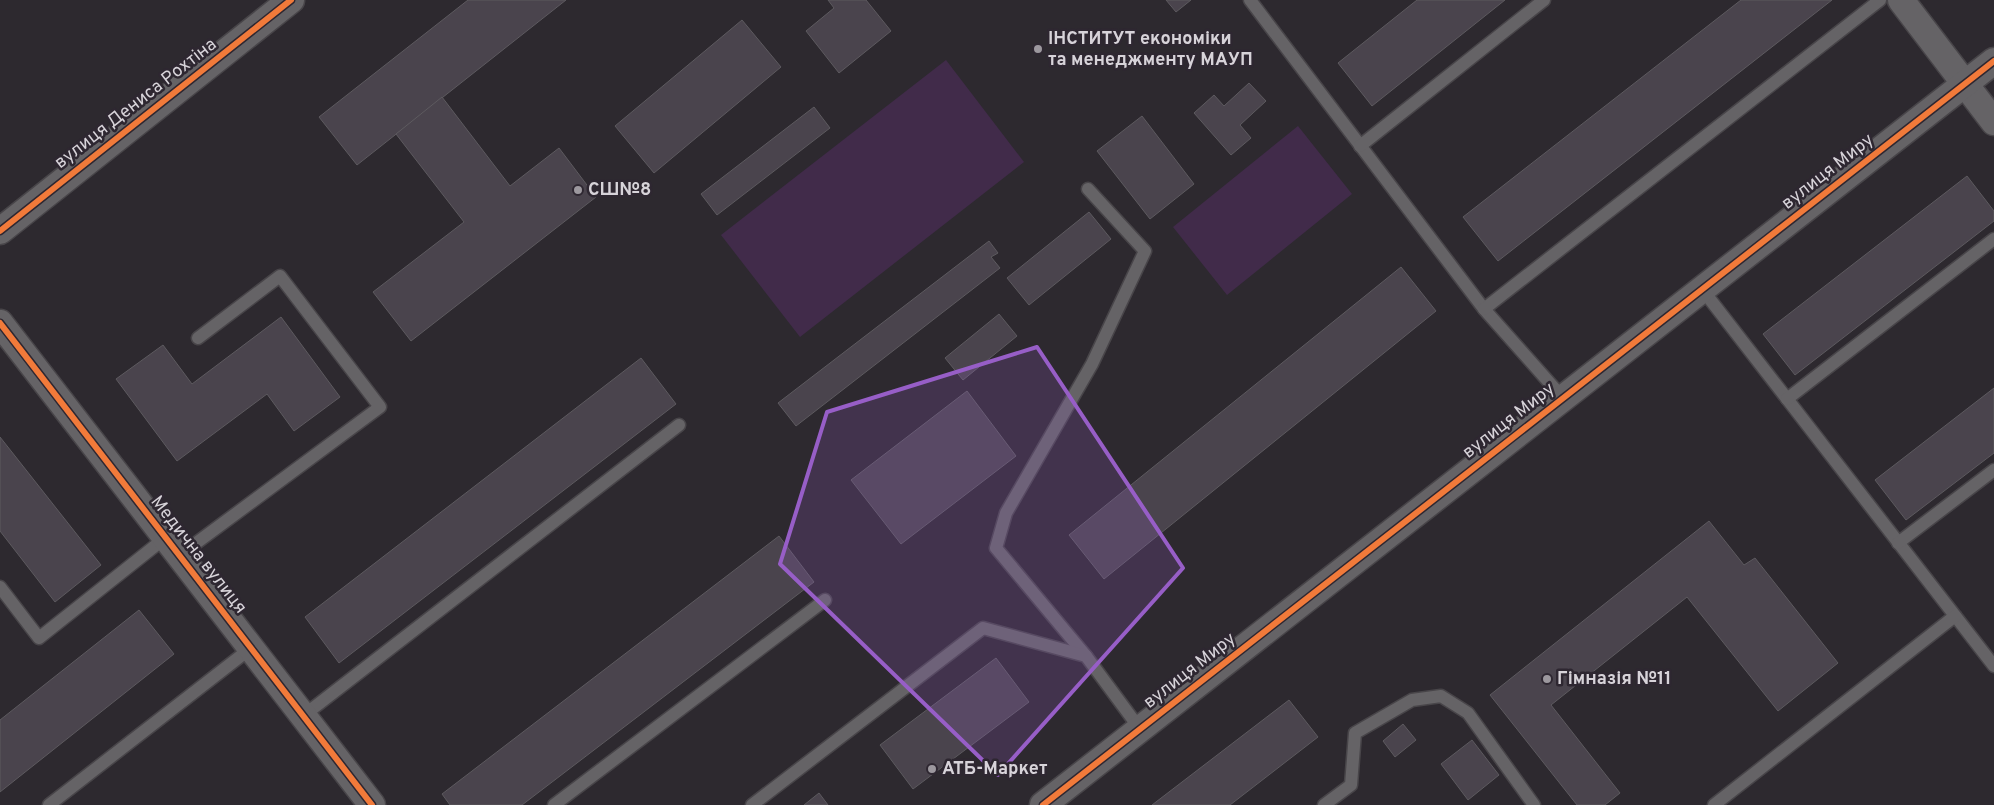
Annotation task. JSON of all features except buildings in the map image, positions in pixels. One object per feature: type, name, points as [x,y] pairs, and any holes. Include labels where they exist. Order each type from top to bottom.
[{"type":"street","name":"вулиця Дениса Рохтіна","points":[[0,231],[291,0]]},
{"type":"street","points":[[1901,0],[1994,122]]},
{"type":"street","name":"вулиця Миру","points":[[1043,805],[1994,61]]},
{"type":"street","name":"Медична вулиця","points":[[0,323],[372,805]]},
{"type":"lane","points":[[1250,0],[1484,309],[1563,398]]},
{"type":"lane","points":[[1360,146],[1544,0]]},
{"type":"lane","points":[[1484,309],[1880,0]]},
{"type":"lane","points":[[1088,189],[1145,251],[1092,364],[1006,513],[996,548],[1086,656],[1140,729]]},
{"type":"lane","points":[[1787,399],[1994,239]]},
{"type":"lane","points":[[0,587],[39,638],[380,407],[280,276],[198,338]]},
{"type":"lane","points":[[1702,289],[1994,666]]},
{"type":"lane","points":[[303,716],[679,425]]},
{"type":"lane","points":[[1898,543],[1994,470]]},
{"type":"lane","points":[[554,805],[825,600]]},
{"type":"lane","points":[[1714,805],[1955,616]]},
{"type":"lane","points":[[752,805],[983,628],[1086,656]]},
{"type":"lane","points":[[49,805],[251,648]]},
{"type":"lane","points":[[1324,805],[1350,785],[1356,733],[1412,700],[1441,696],[1468,713],[1534,805]]},
{"type":"highlighted area","points":[[1037,347],[1183,568],[998,775],[780,564],[827,412]]},
{"type":"shaded area","points":[[946,60],[1024,162],[800,337],[721,235]]},
{"type":"shaded area","points":[[1298,126],[1352,194],[1227,295],[1173,227]]},
{"type":"cycle path","points":[[0,231],[291,0]]},
{"type":"cycle path","points":[[1043,805],[1994,61]]},
{"type":"cycle path","points":[[0,323],[372,805]]},
{"type":"place","name":"ІНСТИТУТ економіки та менеджменту МАУП","points":[[1038,49]]},
{"type":"place","name":"СШ№8","points":[[578,190]]},
{"type":"place","name":"Гімназія №11","points":[[1547,679]]},
{"type":"place","name":"АТБ-Маркет","points":[[932,769]]}]
